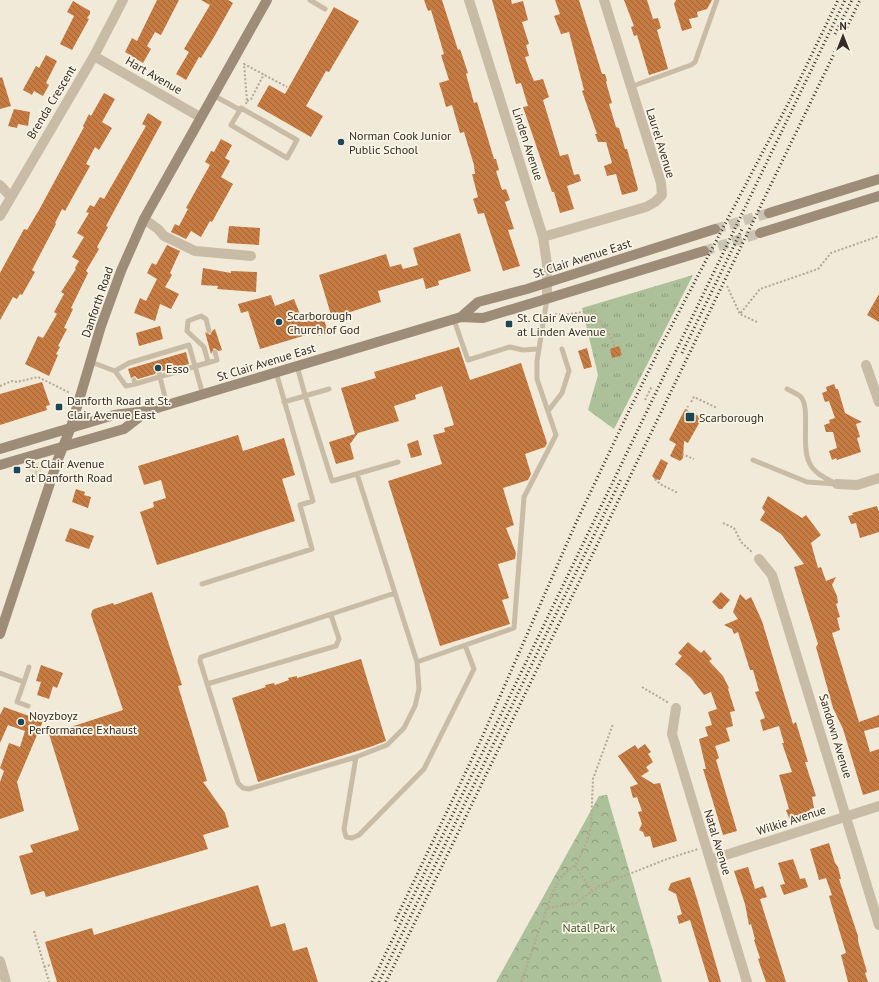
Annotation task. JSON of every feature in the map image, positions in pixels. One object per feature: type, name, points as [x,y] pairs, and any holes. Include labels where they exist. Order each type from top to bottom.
[{"type":"main road","name":"Danforth Road","points":[[0,634],[58,459],[71,428],[101,326],[121,271],[144,219],[267,0]]},
{"type":"main road","points":[[770,213],[879,179]]},
{"type":"main road","points":[[760,233],[879,196]]},
{"type":"main road","name":"St Clair Avenue East","points":[[457,318],[478,302],[547,283],[715,229]]},
{"type":"main road","name":"St Clair Avenue East","points":[[0,449],[114,415],[147,411],[203,395],[457,318],[483,318],[704,251]]},
{"type":"main road","name":"St Clair Avenue East","points":[[0,465],[64,445],[124,429],[147,411]]},
{"type":"street","name":"Brenda Crescent","points":[[0,216],[10,196],[94,56],[123,0]]},
{"type":"street","name":"Linden Avenue","points":[[469,0],[543,236],[547,299]]},
{"type":"street","name":"Laurel Avenue","points":[[543,236],[646,207],[661,198],[661,183],[604,0]]},
{"type":"street","name":"Hart Avenue","points":[[94,56],[200,117]]},
{"type":"street","points":[[0,184],[10,196]]},
{"type":"street","points":[[144,219],[158,229],[164,236],[195,251],[251,256]]},
{"type":"street","points":[[866,365],[879,402]]},
{"type":"street","points":[[837,484],[858,485],[879,478]]},
{"type":"street","name":"Sandown Avenue","points":[[760,559],[772,574],[879,925]]},
{"type":"street","name":"Natal Avenue","points":[[676,708],[672,734],[747,982]]},
{"type":"street","name":"Wilkie Avenue","points":[[710,860],[879,806]]},
{"type":"street","points":[[0,961],[6,982]]},
{"type":"lane","points":[[310,0],[325,9]]},
{"type":"lane","points":[[630,86],[691,65],[694,62],[717,0]]},
{"type":"lane","points":[[213,94],[241,109],[297,140],[287,158],[231,125],[241,109]]},
{"type":"lane","points":[[417,662],[514,628],[524,497],[556,435],[538,379],[537,361],[547,299]]},
{"type":"lane","points":[[208,362],[204,346],[187,331],[188,321],[202,316],[206,319],[209,331]]},
{"type":"lane","points":[[457,318],[468,360],[510,346],[523,350],[539,349]]},
{"type":"lane","points":[[115,371],[183,350],[189,345],[203,395]]},
{"type":"lane","points":[[548,411],[562,393],[569,372],[562,349]]},
{"type":"lane","points":[[91,362],[115,371],[126,386],[188,366],[195,366],[217,360],[216,352]]},
{"type":"lane","points":[[297,366],[332,481],[398,462]]},
{"type":"lane","points":[[202,584],[312,549],[300,505],[313,501],[276,372]]},
{"type":"lane","points":[[159,375],[167,405]]},
{"type":"lane","points":[[284,402],[329,389]]},
{"type":"lane","points":[[787,389],[801,397],[803,402],[805,415],[805,447],[810,464],[817,473],[837,484]]},
{"type":"lane","points":[[753,460],[807,482],[837,484]]},
{"type":"lane","points":[[357,474],[395,593],[417,662],[419,689],[415,706],[404,728],[387,745],[356,757],[250,789],[243,788],[238,783],[200,661],[201,657],[395,593]]},
{"type":"lane","points":[[207,684],[336,646],[339,643],[339,640],[331,615]]},
{"type":"lane","points":[[356,757],[344,829],[346,837],[352,838],[359,835],[424,769],[474,669],[465,645]]},
{"type":"lane","points":[[28,706],[17,702],[29,667]]},
{"type":"lane","points":[[0,673],[24,682]]},
{"type":"path","points":[[247,101],[244,64],[287,87]]},
{"type":"path","points":[[241,109],[247,101],[251,99],[264,74]]},
{"type":"path","points":[[740,314],[760,289],[818,269],[831,254],[879,236]]},
{"type":"path","points":[[727,286],[740,314],[757,322]]},
{"type":"path","points":[[555,314],[569,314],[595,310],[598,319],[611,335],[614,346]]},
{"type":"path","points":[[0,386],[12,381],[17,382],[38,377],[43,378],[66,392],[81,397]]},
{"type":"path","points":[[645,400],[652,386]]},
{"type":"path","points":[[690,402],[694,397],[717,408]]},
{"type":"path","points":[[686,411],[688,406]]},
{"type":"path","points":[[682,454],[694,458]]},
{"type":"path","points":[[655,479],[660,484],[678,493]]},
{"type":"path","points":[[723,522],[734,528],[741,542],[760,559]]},
{"type":"path","points":[[642,687],[676,708]]},
{"type":"path","points":[[521,982],[558,882],[575,866],[590,833],[593,779],[613,724]]},
{"type":"path","points":[[548,908],[576,903],[599,886],[705,846]]},
{"type":"path","points":[[575,866],[592,890]]},
{"type":"path","points":[[34,931],[49,982]]},
{"type":"path","points":[[44,967],[50,965]]},
{"type":"green space","points":[[693,275],[614,429],[588,410],[598,375],[582,308]]},
{"type":"green space","name":"Natal Park","points":[[607,795],[662,982],[496,982],[599,796]]},
{"type":"shaded area","points":[[39,462],[43,466],[39,480],[32,477],[31,472],[26,469],[25,465]]},
{"type":"building","points":[[157,0],[179,0],[161,35],[155,32],[147,46],[151,49],[143,63],[125,52],[132,38],[137,41]]},
{"type":"building","points":[[201,0],[228,0],[233,3],[214,37],[201,58],[199,57],[186,80],[176,74],[189,52],[184,49],[210,5]]},
{"type":"building","points":[[424,0],[442,0],[458,50],[460,49],[468,73],[466,74],[474,103],[477,102],[494,159],[496,159],[499,170],[496,171],[502,190],[506,189],[510,200],[505,202],[514,229],[508,230],[520,266],[503,271],[484,213],[478,214],[473,199],[478,197],[472,174],[475,174],[474,165],[464,132],[460,133],[452,105],[446,107],[439,83],[449,80],[441,55],[444,54],[431,10],[428,11]]},
{"type":"building","points":[[492,0],[511,0],[512,4],[523,1],[528,20],[522,22],[529,44],[526,45],[529,56],[525,57],[534,81],[543,79],[549,97],[543,100],[560,156],[568,154],[574,175],[579,174],[581,181],[567,186],[574,209],[560,213],[554,192],[552,192],[523,107],[528,106],[521,83],[516,84]]},
{"type":"building","points":[[555,0],[579,0],[602,74],[605,74],[612,103],[609,104],[616,127],[619,128],[625,149],[627,149],[638,189],[637,191],[622,195],[616,174],[607,176],[604,166],[612,163],[606,142],[598,142],[595,134],[597,134],[582,91],[584,90],[569,32],[561,34],[554,16],[560,14]]},
{"type":"building","points":[[624,0],[647,0],[653,19],[658,18],[661,28],[657,30],[668,69],[649,75],[637,35],[634,36],[631,27],[634,26]]},
{"type":"building","points":[[676,0],[712,0],[707,9],[697,12],[698,17],[689,19],[692,28],[682,31],[674,4]]},
{"type":"building","points":[[73,1],[90,11],[90,14],[87,18],[89,19],[72,50],[60,44],[74,16],[67,12]]},
{"type":"building","points":[[334,7],[359,21],[329,72],[326,71],[306,106],[323,116],[311,137],[257,106],[269,85],[285,94]]},
{"type":"building","points":[[46,55],[57,61],[46,83],[49,85],[43,96],[34,91],[32,95],[23,90],[36,66],[39,68]]},
{"type":"building","points":[[2,77],[11,106],[0,109],[0,78]]},
{"type":"building","points":[[104,93],[115,99],[102,122],[112,128],[99,150],[95,147],[86,164],[90,166],[65,211],[62,209],[55,223],[56,224],[32,270],[35,272],[22,295],[20,294],[17,299],[13,297],[0,320],[0,273],[24,229],[27,230],[39,210],[84,127],[83,126],[89,114],[91,116]]},
{"type":"building","points":[[14,109],[30,112],[28,126],[18,124],[17,128],[8,126]]},
{"type":"building","points":[[148,113],[162,122],[106,226],[108,227],[97,247],[99,249],[86,271],[88,273],[71,308],[73,309],[64,328],[67,329],[58,346],[60,347],[56,354],[58,355],[49,376],[25,364],[38,336],[43,338],[57,314],[54,312],[64,294],[61,292],[76,269],[75,268],[79,261],[72,257],[84,237],[77,233],[89,213],[86,212],[90,205],[94,207],[100,197],[104,199],[146,126],[142,124]]},
{"type":"building","points":[[221,139],[232,145],[225,158],[230,161],[221,177],[233,184],[212,222],[210,221],[201,237],[191,231],[186,239],[171,232],[175,224],[179,226],[188,209],[186,208],[210,165],[205,162],[211,151],[214,152]]},
{"type":"building","points":[[229,226],[260,228],[259,245],[227,243]]},
{"type":"building","points":[[460,233],[471,271],[438,281],[439,285],[426,289],[423,278],[378,291],[381,302],[332,318],[319,275],[386,254],[390,267],[401,264],[403,269],[418,265],[413,248]]},
{"type":"building","points":[[167,245],[180,251],[170,273],[172,275],[165,287],[179,294],[171,309],[160,304],[155,321],[134,313],[140,298],[146,301],[157,279],[147,273],[152,263],[156,265]]},
{"type":"building","points":[[203,268],[231,273],[231,271],[257,272],[256,292],[217,289],[218,286],[201,285]]},
{"type":"building","points":[[879,294],[879,322],[867,315]]},
{"type":"building","name":"Scarborough Church of God","points":[[271,295],[275,306],[294,299],[303,322],[323,316],[328,333],[318,336],[316,332],[260,349],[248,311],[241,313],[238,304]]},
{"type":"building","points":[[160,326],[163,339],[139,346],[136,333]]},
{"type":"building","points":[[215,329],[222,350],[219,351],[214,348],[211,354],[205,332],[210,335]]},
{"type":"building","points":[[619,346],[622,355],[612,358],[610,349]]},
{"type":"building","points":[[459,347],[470,380],[521,363],[547,443],[545,447],[525,454],[531,474],[528,480],[503,488],[514,525],[506,528],[516,553],[515,559],[498,564],[509,598],[502,600],[510,624],[440,646],[388,481],[442,464],[433,435],[445,432],[444,428],[454,425],[442,386],[415,395],[416,399],[394,406],[399,421],[358,433],[350,444],[354,459],[336,464],[329,442],[355,434],[341,388],[376,378],[374,372]]},
{"type":"building","points":[[587,348],[592,367],[584,369],[578,351]]},
{"type":"building","points":[[186,352],[189,364],[163,371],[158,369],[155,374],[138,379],[135,376],[131,378],[128,369]]},
{"type":"building","points":[[42,382],[50,405],[46,406],[47,410],[0,425],[0,394]]},
{"type":"building","points":[[834,384],[836,389],[838,389],[845,413],[862,422],[856,424],[860,437],[857,438],[861,452],[837,460],[836,458],[832,460],[829,451],[837,448],[833,432],[826,432],[824,425],[830,423],[829,420],[835,418],[829,401],[825,402],[822,393],[827,391],[826,387]]},
{"type":"building","points":[[685,409],[702,418],[688,443],[684,441],[683,458],[680,461],[670,456],[676,444],[669,440]]},
{"type":"building","points":[[238,435],[243,451],[284,438],[295,475],[282,479],[295,521],[157,565],[140,512],[154,507],[153,502],[166,498],[161,480],[144,485],[138,466]]},
{"type":"building","points":[[418,440],[422,455],[411,458],[407,444]]},
{"type":"building","points":[[661,459],[668,463],[660,480],[655,479],[652,476]]},
{"type":"building","points":[[76,489],[85,492],[84,495],[91,497],[88,508],[72,502]]},
{"type":"building","points":[[768,496],[802,518],[806,515],[821,535],[811,543],[818,568],[821,567],[826,581],[836,577],[832,585],[837,596],[838,603],[836,604],[840,617],[837,618],[840,630],[832,633],[859,722],[879,715],[879,727],[864,731],[870,752],[879,749],[879,790],[863,795],[843,729],[833,708],[816,647],[818,644],[794,567],[804,564],[781,534],[760,520],[765,512],[762,508]]},
{"type":"building","points":[[877,506],[879,512],[879,532],[860,538],[856,523],[851,524],[848,516],[853,515],[852,513]]},
{"type":"building","points":[[70,528],[94,536],[89,549],[65,541]]},
{"type":"building","points":[[152,592],[182,685],[178,686],[207,781],[203,782],[225,813],[229,827],[203,835],[208,849],[46,897],[44,891],[31,895],[19,856],[33,852],[30,845],[79,830],[49,734],[123,710],[91,615],[92,611],[94,609],[113,603],[114,605]]},
{"type":"building","points":[[721,592],[730,600],[722,609],[719,609],[712,602]]},
{"type":"building","points":[[740,594],[746,600],[751,597],[762,621],[793,724],[796,722],[808,762],[805,762],[816,796],[812,797],[814,808],[810,809],[811,813],[789,818],[786,810],[789,809],[779,775],[792,772],[782,743],[784,743],[779,726],[763,731],[760,720],[765,718],[755,692],[759,691],[753,670],[750,670],[738,632],[734,634],[732,629],[724,625],[738,619],[733,612]]},
{"type":"building","points":[[688,642],[701,653],[704,650],[712,659],[709,661],[723,676],[729,688],[728,689],[735,711],[730,712],[733,726],[726,728],[730,741],[715,746],[719,758],[716,760],[737,831],[723,835],[703,769],[706,769],[699,739],[708,736],[705,727],[712,725],[708,712],[717,709],[711,692],[704,695],[691,678],[675,664],[682,656],[678,653]]},
{"type":"building","points":[[361,659],[386,741],[258,782],[232,698],[266,687],[265,685],[274,683],[275,685],[289,680],[288,678],[297,676],[297,678]]},
{"type":"building","points":[[41,665],[63,673],[57,688],[53,686],[49,699],[37,695],[41,682],[36,681]]},
{"type":"building","points":[[4,707],[43,721],[17,782],[24,811],[0,819],[0,782],[4,771],[0,768],[9,743],[20,747],[25,731],[8,725],[0,743],[0,715]]},
{"type":"building","points":[[645,744],[651,752],[648,754],[653,762],[646,767],[649,771],[641,776],[654,784],[660,783],[677,841],[653,848],[650,836],[645,837],[643,832],[639,830],[642,824],[638,812],[642,811],[637,797],[633,798],[630,787],[638,784],[618,756],[635,745],[638,749]]},
{"type":"building","points":[[829,843],[835,863],[838,867],[841,879],[839,879],[858,936],[868,982],[848,982],[841,955],[846,953],[829,896],[832,895],[826,878],[819,880],[810,849]]},
{"type":"building","points":[[793,859],[800,879],[805,878],[808,887],[784,895],[780,885],[785,884],[778,863]]},
{"type":"building","points":[[748,867],[755,889],[763,886],[767,897],[760,899],[786,982],[766,982],[758,959],[760,958],[751,924],[749,925],[745,904],[734,871]]},
{"type":"building","points":[[690,877],[721,982],[709,982],[690,920],[679,924],[677,916],[682,914],[676,894],[668,890],[671,883]]},
{"type":"building","points":[[258,885],[271,927],[285,923],[293,951],[307,947],[318,982],[57,982],[45,942],[92,928],[94,935]]},
{"type":"tunnel","points":[[715,229],[769,213]]},
{"type":"tunnel","points":[[704,251],[760,233]]},
{"type":"railway","points":[[395,921],[480,742],[575,525],[627,415],[660,348],[789,102],[838,0]]},
{"type":"railway","points":[[372,982],[845,0]]},
{"type":"railway","points":[[835,34],[852,0]]},
{"type":"railway","points":[[386,982],[860,0]]},
{"type":"railway","points":[[682,353],[743,227]]},
{"type":"railway","points":[[379,982],[621,479]]},
{"type":"place","name":"Norman Cook Junior Public School","points":[[341,142]]},
{"type":"place","name":"Scarborough Church of God","points":[[279,322]]},
{"type":"place","name":"St. Clair Avenue at Linden Avenue","points":[[509,324]]},
{"type":"place","name":"Esso","points":[[158,368]]},
{"type":"place","name":"Danforth Road at St. Clair Avenue East","points":[[59,407]]},
{"type":"place","name":"Scarborough","points":[[690,417]]},
{"type":"place","name":"St. Clair Avenue at Danforth Road","points":[[17,470]]},
{"type":"place","name":"Noyzboyz Performance Exhaust","points":[[21,722]]}]
